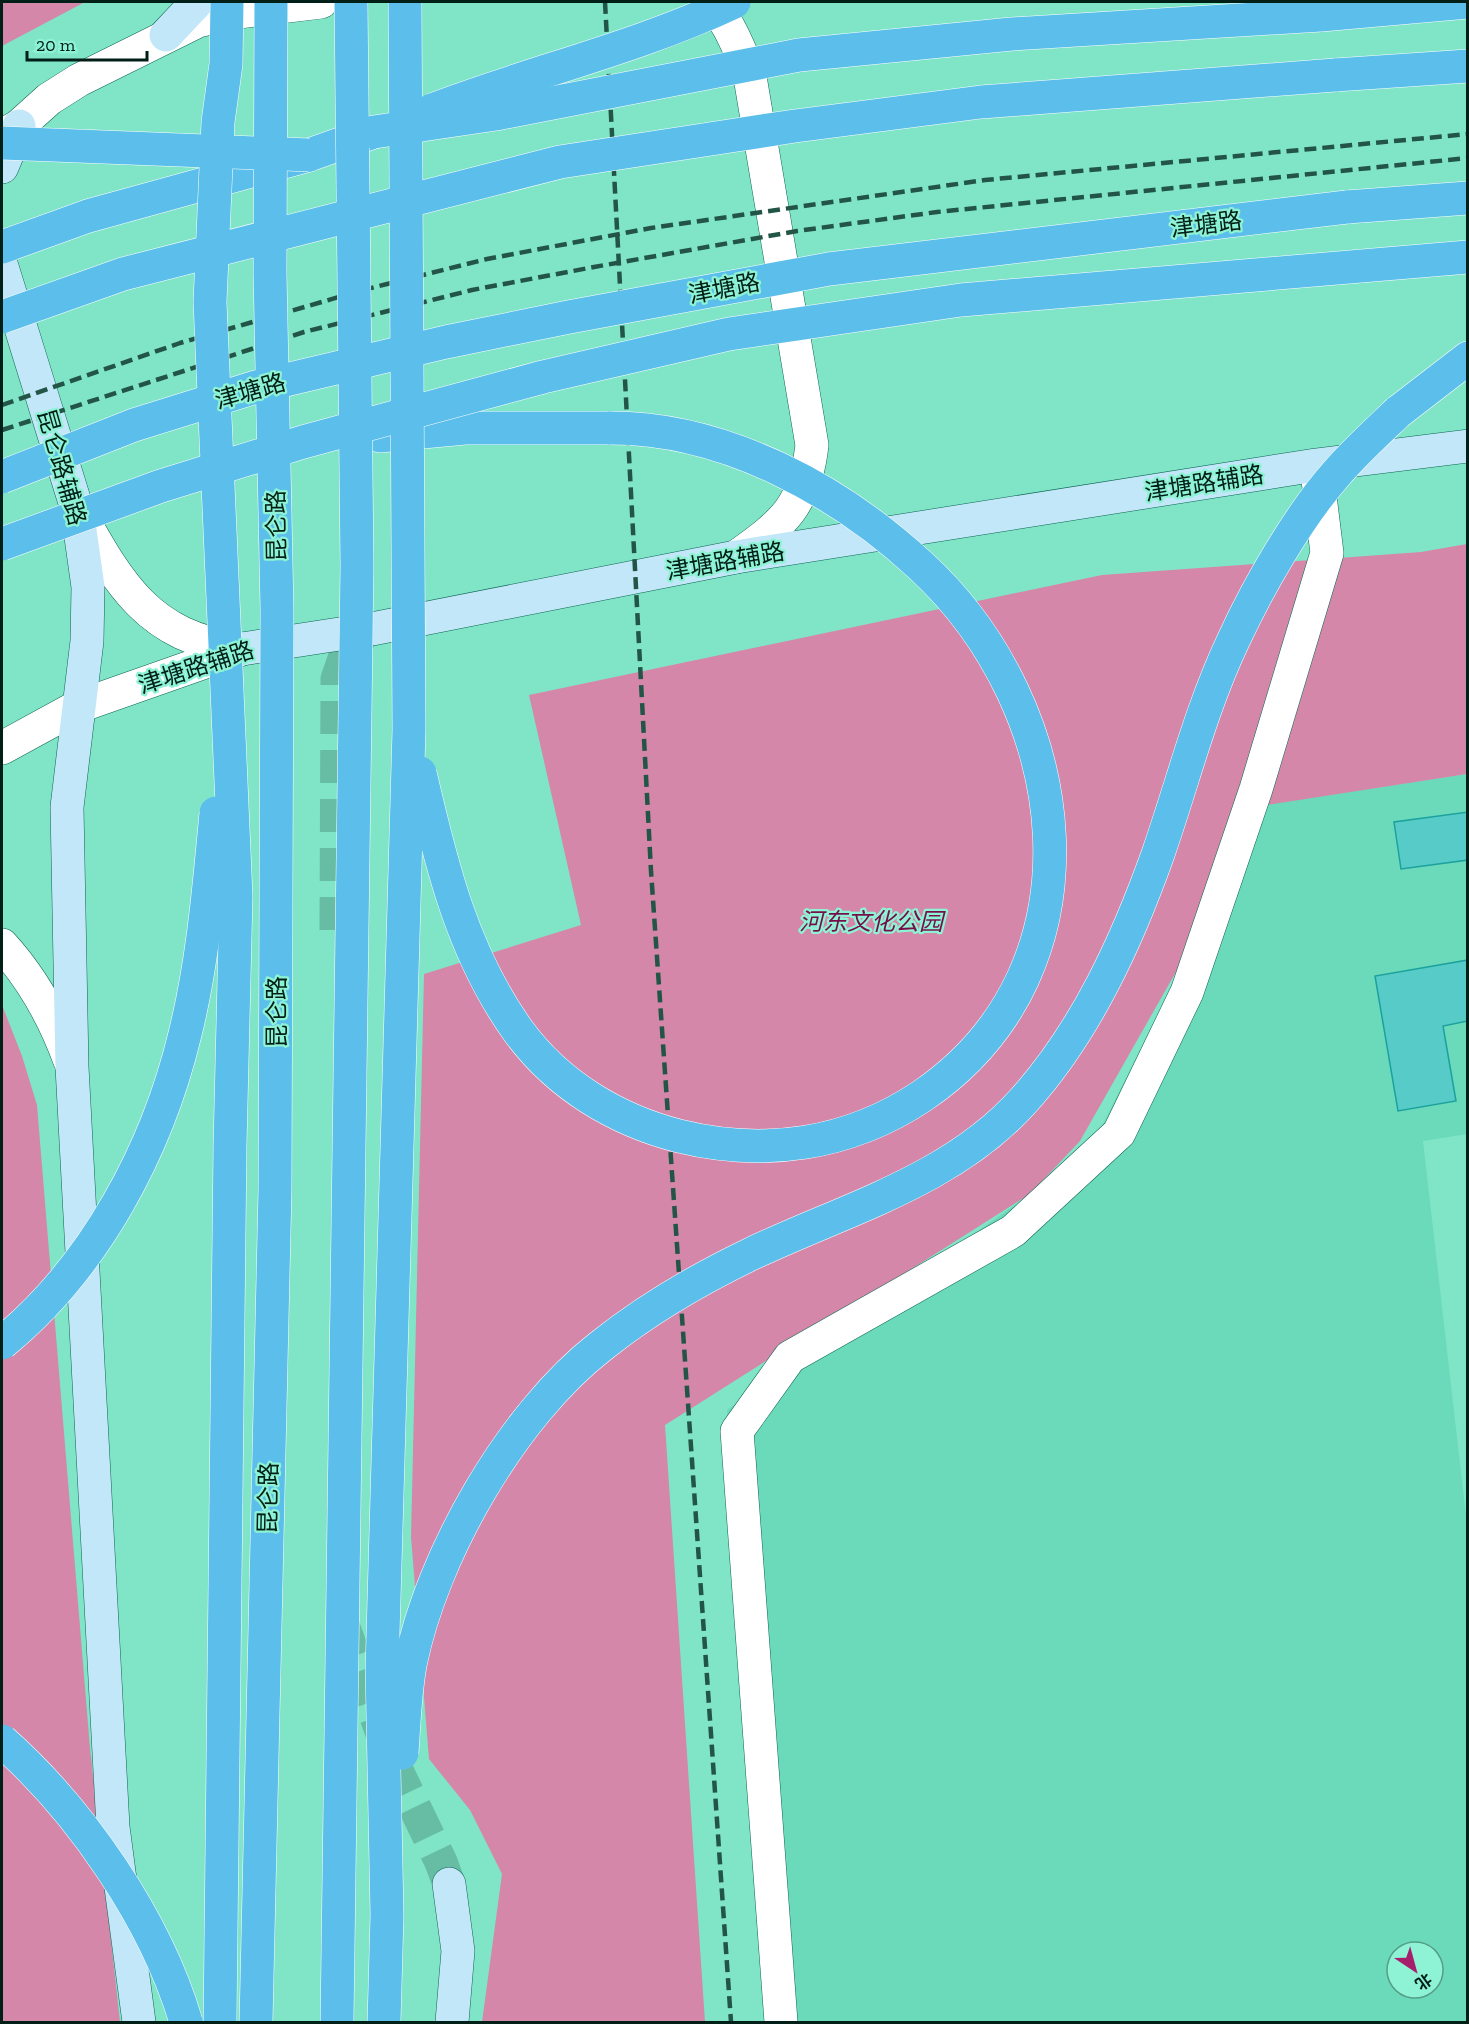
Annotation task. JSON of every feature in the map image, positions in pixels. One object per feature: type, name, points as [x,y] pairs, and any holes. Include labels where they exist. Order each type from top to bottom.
[{"type":"highway","points":[[220,2],[226,64]]},
{"type":"highway","points":[[220,2022],[228,1297],[236,896],[235,663],[210,302],[218,122],[226,64],[227,2]]},
{"type":"highway","name":"昆仑路","points":[[256,2022],[276,1178],[277,610],[270,273],[271,2]]},
{"type":"highway","points":[[337,2022],[357,566],[351,2]]},
{"type":"highway","points":[[387,1915],[382,1803],[382,1670],[409,730],[405,2]]},
{"type":"highway","points":[[2,247],[88,216],[309,155],[477,93],[558,69],[705,15],[734,2]]},
{"type":"highway","points":[[374,132],[496,114],[799,55],[1012,34],[1321,15],[1467,2]]},
{"type":"highway","points":[[2,317],[123,274],[560,162],[795,126],[981,102],[1467,66]]},
{"type":"highway","points":[[7,135],[309,155]]},
{"type":"highway","name":"津塘路","points":[[2,477],[134,425],[256,387],[446,342],[569,317],[829,269],[1347,207],[1467,198]]},
{"type":"highway","points":[[2,544],[161,486],[303,442],[543,377],[729,334],[961,300],[1467,257]]},
{"type":"highway","points":[[384,2022],[387,1915],[410,1665],[427,1602],[443,1558],[509,1447],[549,1396],[598,1347],[640,1318],[703,1279],[753,1253],[915,1182],[974,1145],[1023,1101],[1068,1041],[1111,968],[1157,857],[1204,710],[1234,639],[1266,578],[1334,476],[1398,412],[1467,358]]},
{"type":"highway","points":[[303,442],[465,428],[647,428],[706,443],[768,465],[852,511],[902,549],[955,603],[998,662],[1026,720],[1037,753],[1049,823],[1050,866],[1034,954],[1016,996],[971,1055],[948,1078],[896,1113],[859,1128],[814,1142],[778,1147],[745,1147],[708,1143],[625,1120],[589,1098],[554,1071],[521,1035],[486,982],[459,921],[409,730]]},
{"type":"highway","points":[[2,1343],[25,1324],[71,1272],[111,1216],[140,1161],[162,1107],[185,1034],[206,920],[235,663]]},
{"type":"highway","points":[[2,1740],[86,1830],[141,1916],[186,2022]]},
{"type":"main road","points":[[166,34],[197,2]]},
{"type":"main road","points":[[2,167],[7,135]]},
{"type":"main road","name":"昆仑路辅路","points":[[2,267],[77,509],[88,587],[87,641],[77,707],[67,807],[72,1067],[113,1827],[139,2022]]},
{"type":"main road","name":"津塘路辅路","points":[[235,663],[372,628],[736,557],[1316,465],[1467,446]]},
{"type":"main road","points":[[449,1884],[458,1952],[452,2022]]},
{"type":"street","points":[[7,135],[49,99],[79,80],[166,34],[198,21],[231,13],[321,2]]},
{"type":"street","points":[[708,2],[714,7],[733,37],[749,71],[812,445],[809,474],[795,507],[772,532],[736,557]]},
{"type":"street","points":[[781,2022],[737,1431],[790,1357],[1013,1231],[1119,1133],[1187,992],[1256,789],[1327,553],[1316,465]]},
{"type":"street","points":[[77,509],[123,586],[151,615],[186,635],[211,645],[235,663]]},
{"type":"street","name":"津塘路辅路","points":[[2,748],[77,707],[235,663]]},
{"type":"street","points":[[2,945],[19,964],[56,1022],[72,1067]]},
{"type":"shaded area","points":[[1467,774],[1467,1134],[1423,1141],[1468,1533],[1467,2022],[769,2022],[727,1410],[1089,1152],[1198,933],[1241,808]]},
{"type":"green space","points":[[2,2],[85,2],[2,46]]},
{"type":"green space","name":"河东文化公园","points":[[1467,544],[1467,774],[1241,809],[1198,933],[1080,1141],[1030,1194],[665,1425],[705,2022],[482,2022],[502,1874],[470,1810],[429,1759],[411,1537],[424,974],[581,925],[529,695],[1102,575],[1421,552]]},
{"type":"green space","points":[[2,1005],[22,1056],[37,1105],[90,1748],[120,2022],[2,2022]]},
{"type":"building","points":[[1468,812],[1468,860],[1401,869],[1394,822]]},
{"type":"building","points":[[1468,960],[1468,1021],[1443,1026],[1456,1101],[1398,1111],[1375,976]]},
{"type":"tunnel","points":[[336,930],[337,679],[345,656],[362,635]]},
{"type":"tunnel","points":[[343,1625],[390,1756],[441,1862],[449,1884]]},
{"type":"railway","points":[[605,2],[651,871],[731,2022]]},
{"type":"railway","points":[[2,405],[180,343],[363,290],[487,259],[651,228],[985,180],[1468,134]]},
{"type":"railway","points":[[2,430],[304,332],[472,290],[594,267],[797,231],[937,212],[1468,158]]}]
